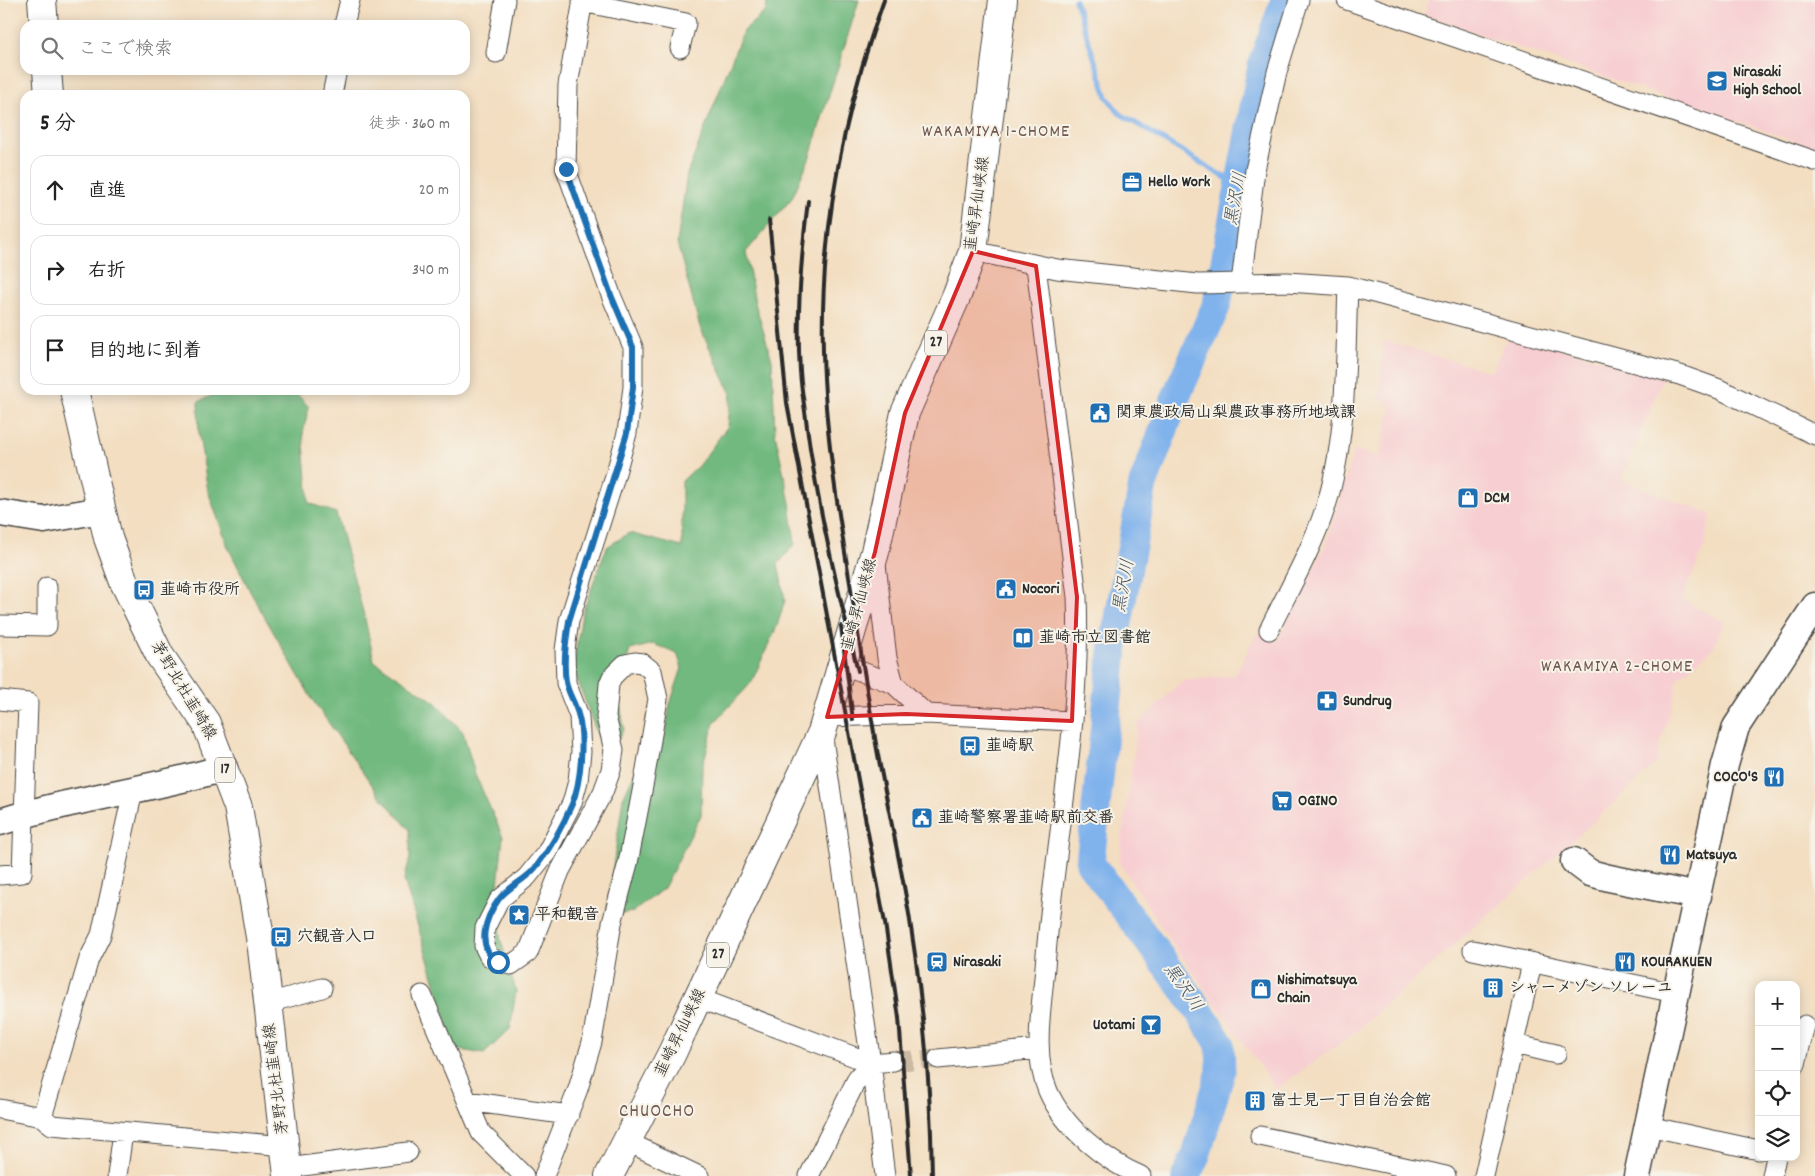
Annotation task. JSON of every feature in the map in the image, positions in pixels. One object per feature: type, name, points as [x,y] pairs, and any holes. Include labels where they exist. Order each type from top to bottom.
[{"type":"main road","points":[[42,0],[44,20]]},
{"type":"main road","name":"韮崎昇仙峡線","points":[[609,1176],[628,1142],[698,998],[825,724],[844,665],[875,552],[905,413],[957,295],[973,251],[1003,0]]},
{"type":"main road","points":[[47,75],[49,90]]},
{"type":"main road","name":"茅野北杜韮崎線","points":[[75,395],[101,510],[124,582],[160,656],[206,724],[224,768],[243,828],[262,949],[287,1163]]},
{"type":"street","points":[[345,20],[350,0]]},
{"type":"street","points":[[496,53],[505,0]]},
{"type":"street","points":[[1238,283],[1255,170],[1277,72],[1299,0]]},
{"type":"street","points":[[1347,0],[1815,161]]},
{"type":"street","points":[[544,1176],[569,1115],[592,1042],[612,924],[628,862],[658,699],[652,671],[642,663],[625,664],[612,677],[609,684],[606,717],[614,750],[611,770],[603,792],[560,871],[543,919],[528,953],[511,966],[498,962],[489,956],[484,946],[485,928],[499,900],[535,868],[547,852],[572,803],[578,780],[581,752],[579,716],[566,683],[565,650],[569,621],[620,461],[627,433],[633,387],[633,347],[608,287],[566,169],[568,85],[582,1],[686,23],[680,48]]},
{"type":"street","points":[[333,90],[335,75]]},
{"type":"street","points":[[973,251],[1057,270],[1210,284],[1287,282],[1348,286],[1680,375],[1719,389],[1815,435]]},
{"type":"street","points":[[1036,266],[1077,597],[1079,636],[1072,721],[1051,892],[1039,1049],[1048,1090],[1071,1123],[1099,1154],[1141,1176]]},
{"type":"street","points":[[1269,630],[1314,536],[1325,508],[1344,412],[1348,286]]},
{"type":"street","points":[[0,512],[44,520],[101,510]]},
{"type":"street","points":[[875,552],[887,658],[894,684]]},
{"type":"street","points":[[0,625],[47,626],[47,587]]},
{"type":"street","points":[[1637,1176],[1725,765],[1736,727],[1815,606]]},
{"type":"street","points":[[844,665],[894,684],[926,714]]},
{"type":"street","points":[[0,700],[28,703],[12,818],[22,873],[0,875]]},
{"type":"street","points":[[885,1176],[825,724],[926,714],[1072,721]]},
{"type":"street","points":[[12,818],[224,768]]},
{"type":"street","points":[[42,1117],[89,959],[101,935],[133,791]]},
{"type":"street","points":[[1574,861],[1590,873],[1600,876],[1698,896]]},
{"type":"street","points":[[1473,950],[1675,993]]},
{"type":"street","points":[[1484,1176],[1532,963]]},
{"type":"street","points":[[268,1003],[322,988]]},
{"type":"street","points":[[422,995],[481,1133],[524,1176]]},
{"type":"street","points":[[698,998],[871,1063],[894,1061]]},
{"type":"street","points":[[1800,1047],[1805,1025]]},
{"type":"street","points":[[1514,1044],[1556,1054]]},
{"type":"street","points":[[938,1058],[1039,1049]]},
{"type":"street","points":[[809,1176],[858,1077],[871,1063]]},
{"type":"street","points":[[467,1101],[569,1115]]},
{"type":"street","points":[[0,1109],[42,1117],[52,1125],[124,1132],[287,1163],[408,1152]]},
{"type":"street","points":[[1648,1126],[1755,1149]]},
{"type":"street","points":[[117,1176],[124,1132]]},
{"type":"street","points":[[1260,1136],[1446,1176]]},
{"type":"street","points":[[628,1142],[700,1176]]},
{"type":"street","points":[[1772,1176],[1775,1161]]},
{"type":"highlighted area","points":[[973,251],[1036,266],[1077,597],[1072,721],[906,714],[827,717],[875,552],[905,413]]},
{"type":"shaded area","name":"Nirasaki High School","points":[[1429,0],[1815,0],[1815,148],[1424,15]]},
{"type":"shaded area","points":[[1508,336],[1664,375],[1621,480],[1711,514],[1704,547],[1682,599],[1724,622],[1713,648],[1677,679],[1675,697],[1657,752],[1658,761],[1590,825],[1353,1034],[1276,1089],[1172,943],[1119,862],[1138,724],[1182,681],[1235,675],[1257,633],[1278,640],[1327,541],[1354,450],[1379,457],[1391,408],[1379,396],[1383,340],[1491,372]]},
{"type":"green space","points":[[767,0],[859,0],[809,159],[792,198],[746,252],[755,303],[772,360],[775,433],[790,503],[795,544],[778,564],[785,600],[777,626],[751,683],[714,723],[702,768],[701,815],[664,888],[633,912],[606,916],[623,798],[640,761],[666,730],[670,704],[682,668],[677,653],[653,644],[630,650],[618,690],[624,729],[606,758],[573,668],[582,614],[607,547],[629,533],[682,547],[682,481],[699,465],[728,426],[731,394],[700,327],[677,243],[687,174],[743,31],[766,11]]},
{"type":"green space","points":[[213,395],[298,395],[309,407],[303,432],[309,503],[336,513],[365,619],[374,661],[435,702],[463,732],[475,774],[503,837],[498,885],[500,938],[516,991],[510,1029],[484,1054],[455,1049],[404,880],[410,858],[410,830],[379,795],[312,699],[252,595],[228,547],[208,491],[199,435],[198,402]]},
{"type":"waterway","points":[[1075,0],[1107,97],[1119,113],[1239,186]]},
{"type":"waterway","name":"黒沢川","points":[[1186,1176],[1196,1155],[1221,1072],[1220,1044],[1192,1000],[1090,863],[1113,651],[1143,484],[1178,392],[1217,304],[1262,65],[1285,0]]},
{"type":"tunnel","points":[[894,1061],[938,1059]]},
{"type":"railway","points":[[884,0],[869,43],[846,129],[830,217],[823,307],[824,382],[829,442],[841,530],[874,734],[914,946],[928,1078],[932,1176]]},
{"type":"railway","points":[[808,201],[801,264],[799,307],[801,385],[823,519],[858,671]]},
{"type":"railway","points":[[769,220],[787,403],[885,923],[899,1018],[911,1176]]},
{"type":"railway","points":[[841,626],[853,720]]},
{"type":"place","name":"Nirasaki High School","points":[[1717,81]]},
{"type":"place","name":"Hello Work","points":[[1132,182]]},
{"type":"place","name":"関東農政局山梨農政事務所地域課","points":[[1100,413]]},
{"type":"place","name":"DCM","points":[[1468,498]]},
{"type":"place","name":"Nocori","points":[[1006,589]]},
{"type":"place","name":"韮崎市役所","points":[[144,590]]},
{"type":"place","name":"韮崎市立図書館","points":[[1023,638]]},
{"type":"place","name":"Sundrug","points":[[1327,701]]},
{"type":"place","name":"韮崎駅","points":[[970,746]]},
{"type":"place","name":"COCO'S","points":[[1774,777]]},
{"type":"place","name":"OGINO","points":[[1282,801]]},
{"type":"place","name":"韮崎警察署韮崎駅前交番","points":[[922,818]]},
{"type":"place","name":"Matsuya","points":[[1670,855]]},
{"type":"place","name":"平和観音","points":[[519,915]]},
{"type":"place","name":"穴観音入口","points":[[281,937]]},
{"type":"place","name":"Nirasaki","points":[[937,962]]},
{"type":"place","name":"KOURAKUEN","points":[[1625,962]]},
{"type":"place","name":"シャーメゾン ソレーユ","points":[[1493,988]]},
{"type":"place","name":"Nishimatsuya Chain","points":[[1261,989]]},
{"type":"place","name":"Uotami","points":[[1151,1025]]},
{"type":"place","name":"富士見一丁目自治会館","points":[[1255,1101]]},
{"type":"district","name":"WAKAMIYA 1-CHOME","points":[[996,132]]},
{"type":"district","name":"WAKAMIYA 2-CHOME","points":[[1617,667]]},
{"type":"district","name":"CHUOCHO","points":[[657,1112]]},
{"type":"route","points":[[498,962],[489,956],[484,946],[485,928],[499,900],[509,889],[527,877],[547,852],[572,803],[578,780],[581,752],[579,716],[566,683],[565,650],[569,621],[627,433],[633,387],[633,347],[611,295],[566,169]]}]
